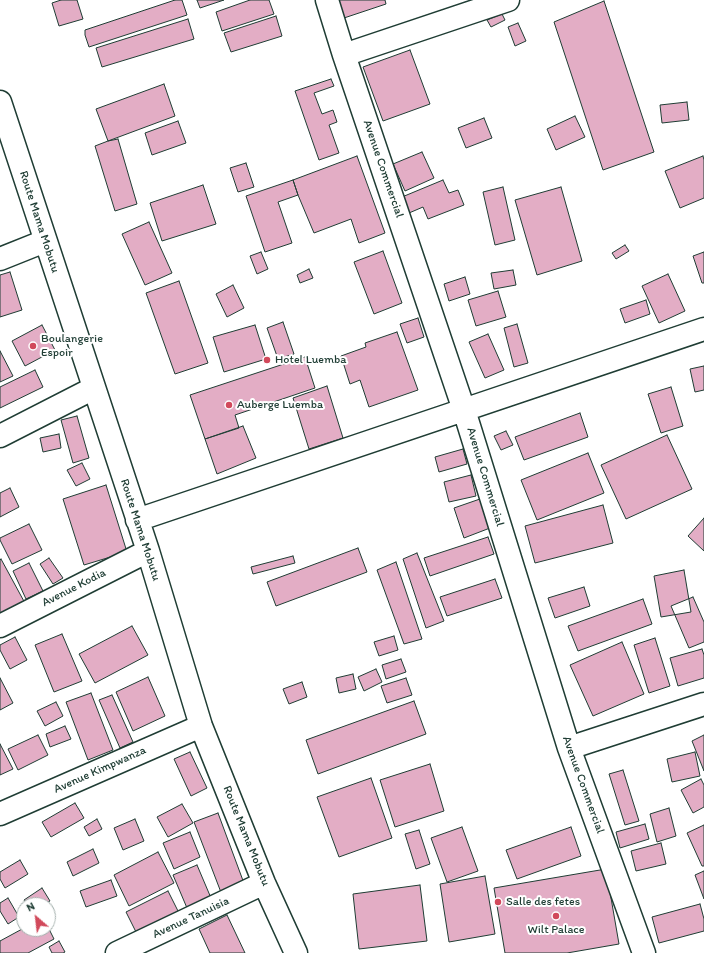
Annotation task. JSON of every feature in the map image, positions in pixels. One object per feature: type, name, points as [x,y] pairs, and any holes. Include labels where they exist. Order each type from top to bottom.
[{"type":"street","name":"Avenue Commercial","points":[[327,0],[344,55],[464,410],[569,748],[644,953]]},
{"type":"street","points":[[344,55],[508,0]]},
{"type":"street","name":"Route Mama Mobutu","points":[[0,102],[148,551],[201,726],[264,883],[296,953]]},
{"type":"street","points":[[0,259],[45,241]]},
{"type":"street","points":[[137,520],[704,329]]},
{"type":"street","points":[[0,436],[94,388]]},
{"type":"street","name":"Avenue Kodia","points":[[0,626],[148,551]]},
{"type":"street","points":[[569,748],[704,704]]},
{"type":"street","name":"Avenue Kimpwanza","points":[[0,814],[201,726]]},
{"type":"street","name":"Avenue Tanuisia","points":[[117,953],[264,883]]},
{"type":"building","points":[[61,0],[77,0],[83,19],[59,26],[52,3]]},
{"type":"building","points":[[175,0],[182,0],[187,15],[89,47],[85,30]]},
{"type":"building","points":[[197,0],[224,0],[200,8]]},
{"type":"building","points":[[250,0],[269,0],[274,14],[222,31],[216,12]]},
{"type":"building","points":[[338,0],[385,0],[386,4],[344,18]]},
{"type":"building","points":[[604,1],[654,152],[603,170],[554,22]]},
{"type":"building","points":[[502,14],[505,20],[491,27],[487,20]]},
{"type":"building","points":[[276,16],[282,36],[231,52],[224,33]]},
{"type":"building","points":[[188,19],[194,39],[102,67],[96,48]]},
{"type":"building","points":[[518,23],[526,41],[515,46],[508,27]]},
{"type":"building","points":[[410,50],[430,104],[383,121],[363,67]]},
{"type":"building","points":[[331,79],[334,86],[314,93],[322,114],[333,110],[337,122],[329,125],[339,153],[319,160],[295,91]]},
{"type":"building","points":[[164,84],[175,116],[108,141],[96,109]]},
{"type":"building","points":[[687,102],[689,120],[662,123],[660,105]]},
{"type":"building","points":[[575,116],[585,137],[556,150],[547,129]]},
{"type":"building","points":[[484,118],[492,138],[466,148],[458,128]]},
{"type":"building","points":[[178,121],[186,143],[152,155],[145,133]]},
{"type":"building","points":[[118,139],[137,204],[115,211],[95,146]]},
{"type":"building","points":[[422,152],[434,178],[405,191],[393,164]]},
{"type":"building","points":[[357,156],[385,233],[359,243],[351,219],[314,233],[293,180]]},
{"type":"building","points":[[703,156],[704,198],[680,208],[665,171]]},
{"type":"building","points":[[246,163],[254,187],[238,192],[230,168]]},
{"type":"building","points":[[293,180],[298,195],[278,202],[292,243],[265,252],[246,196]]},
{"type":"building","points":[[443,180],[449,193],[458,190],[464,205],[428,219],[423,207],[409,213],[402,197]]},
{"type":"building","points":[[203,185],[216,224],[162,241],[150,203]]},
{"type":"building","points":[[503,187],[515,240],[495,245],[483,192]]},
{"type":"building","points":[[561,187],[582,261],[537,275],[515,200]]},
{"type":"building","points":[[149,222],[172,273],[145,285],[122,234]]},
{"type":"building","points":[[625,245],[629,251],[616,259],[612,253]]},
{"type":"building","points":[[383,251],[402,303],[374,314],[354,262]]},
{"type":"building","points":[[261,252],[268,269],[257,274],[250,256]]},
{"type":"building","points":[[704,252],[704,283],[702,283],[693,256]]},
{"type":"building","points":[[309,269],[313,278],[300,283],[297,275]]},
{"type":"building","points":[[513,270],[516,285],[494,289],[491,273]]},
{"type":"building","points":[[10,272],[22,310],[0,317],[0,275]]},
{"type":"building","points":[[668,274],[685,311],[659,323],[642,286]]},
{"type":"building","points":[[465,277],[470,294],[449,301],[444,284]]},
{"type":"building","points":[[179,281],[208,363],[175,374],[146,293]]},
{"type":"building","points":[[233,285],[244,308],[227,317],[216,294]]},
{"type":"building","points":[[498,291],[506,317],[476,326],[468,300]]},
{"type":"building","points":[[646,300],[650,314],[625,323],[620,309]]},
{"type":"building","points":[[418,318],[424,337],[407,343],[400,324]]},
{"type":"building","points":[[283,322],[294,354],[278,359],[267,328]]},
{"type":"building","points":[[517,324],[528,363],[514,367],[504,328]]},
{"type":"building","name":"Boulangerie Espoir","points":[[42,325],[55,350],[25,366],[12,341]]},
{"type":"building","points":[[255,325],[266,359],[224,372],[213,337]]},
{"type":"building","points":[[397,332],[418,390],[369,407],[360,380],[350,384],[341,356],[366,347],[365,343]]},
{"type":"building","points":[[488,334],[504,370],[485,378],[469,342]]},
{"type":"building","points":[[0,351],[13,376],[0,382]]},
{"type":"building","name":"Auberge Luemba","points":[[305,357],[315,388],[235,415],[239,428],[205,439],[190,395]]},
{"type":"building","points":[[704,366],[704,390],[695,392],[690,369]]},
{"type":"building","points":[[35,370],[43,387],[0,408],[0,387]]},
{"type":"building","points":[[327,386],[343,438],[309,449],[293,398]]},
{"type":"building","points":[[671,387],[683,426],[661,433],[648,394]]},
{"type":"building","points":[[580,413],[588,437],[524,460],[515,437]]},
{"type":"building","points":[[77,416],[89,458],[73,463],[61,420]]},
{"type":"building","points":[[243,426],[256,458],[217,474],[205,439]]},
{"type":"building","points":[[506,431],[513,445],[501,450],[494,436]]},
{"type":"building","points":[[59,434],[61,448],[43,452],[40,438]]},
{"type":"building","points":[[667,435],[692,489],[626,519],[601,465]]},
{"type":"building","points":[[463,449],[467,464],[439,472],[435,457]]},
{"type":"building","points":[[588,453],[604,493],[537,520],[521,480]]},
{"type":"building","points":[[82,463],[90,479],[76,486],[67,470]]},
{"type":"building","points":[[471,475],[476,496],[449,502],[444,482]]},
{"type":"building","points":[[106,485],[127,552],[84,565],[63,499]]},
{"type":"building","points":[[10,488],[19,507],[0,517],[0,493]]},
{"type":"building","points":[[480,499],[490,528],[464,538],[454,508]]},
{"type":"building","points":[[603,505],[613,543],[535,563],[525,526]]},
{"type":"building","points":[[704,518],[704,551],[688,536]]},
{"type":"building","points":[[29,524],[42,550],[12,564],[0,538]]},
{"type":"building","points":[[488,537],[494,554],[430,576],[424,558]]},
{"type":"building","points":[[358,548],[367,572],[276,606],[267,582]]},
{"type":"building","points":[[417,553],[444,621],[426,628],[403,559]]},
{"type":"building","points":[[293,556],[295,563],[253,574],[251,567]]},
{"type":"building","points":[[49,558],[63,578],[53,584],[40,564]]},
{"type":"building","points":[[1,559],[26,605],[0,619],[0,560]]},
{"type":"building","points":[[396,562],[422,639],[404,644],[377,570]]},
{"type":"building","points":[[29,563],[43,591],[26,599],[13,571]]},
{"type":"building","points":[[684,570],[691,612],[661,617],[654,576]]},
{"type":"building","points":[[495,579],[502,598],[447,616],[440,597]]},
{"type":"building","points":[[584,587],[590,606],[555,618],[548,598]]},
{"type":"building","points":[[693,597],[704,622],[704,642],[689,648],[671,606]]},
{"type":"building","points":[[643,599],[652,624],[578,651],[568,626]]},
{"type":"building","points":[[132,626],[148,655],[95,683],[79,654]]},
{"type":"building","points":[[62,634],[82,681],[54,692],[35,645]]},
{"type":"building","points":[[394,636],[398,650],[379,656],[374,642]]},
{"type":"building","points":[[15,637],[27,660],[10,669],[0,650],[0,645]]},
{"type":"building","points":[[655,638],[670,686],[649,693],[634,645]]},
{"type":"building","points":[[622,642],[644,694],[593,716],[570,665]]},
{"type":"building","points":[[702,649],[704,655],[704,678],[678,686],[670,658]]},
{"type":"building","points":[[401,659],[406,672],[386,679],[382,665]]},
{"type":"building","points":[[376,669],[382,682],[364,691],[358,677]]},
{"type":"building","points":[[353,674],[356,689],[339,693],[336,678]]},
{"type":"building","points":[[148,677],[165,716],[133,731],[116,692]]},
{"type":"building","points":[[0,678],[13,703],[0,710]]},
{"type":"building","points":[[406,678],[412,695],[387,703],[381,686]]},
{"type":"building","points":[[302,682],[307,697],[289,704],[283,689]]},
{"type":"building","points":[[91,693],[113,750],[88,760],[66,702]]},
{"type":"building","points":[[112,695],[133,742],[120,748],[99,700]]},
{"type":"building","points":[[414,701],[426,734],[318,774],[306,740]]},
{"type":"building","points":[[56,702],[63,716],[45,726],[37,711]]},
{"type":"building","points":[[65,726],[71,739],[50,747],[46,734]]},
{"type":"building","points":[[38,735],[48,755],[18,770],[8,749]]},
{"type":"building","points":[[704,735],[704,771],[692,741]]},
{"type":"building","points":[[0,744],[13,769],[0,775]]},
{"type":"building","points":[[190,752],[207,788],[191,796],[174,759]]},
{"type":"building","points":[[695,752],[700,776],[672,782],[667,759]]},
{"type":"building","points":[[430,764],[444,811],[395,827],[380,780]]},
{"type":"building","points":[[623,770],[639,821],[625,825],[609,774]]},
{"type":"building","points":[[371,778],[392,838],[339,857],[317,797]]},
{"type":"building","points":[[701,779],[704,785],[704,807],[693,813],[681,790]]},
{"type":"building","points":[[75,803],[84,818],[51,837],[42,822]]},
{"type":"building","points":[[182,804],[193,823],[168,837],[157,817]]},
{"type":"building","points":[[669,808],[676,836],[657,842],[650,814]]},
{"type":"building","points":[[218,813],[245,886],[222,895],[194,822]]},
{"type":"building","points":[[97,819],[102,829],[89,836],[84,827]]},
{"type":"building","points":[[135,819],[144,841],[123,850],[114,828]]},
{"type":"building","points":[[645,824],[649,839],[620,848],[616,832]]},
{"type":"building","points":[[704,825],[704,866],[702,866],[687,833]]},
{"type":"building","points":[[462,827],[478,871],[447,882],[431,838]]},
{"type":"building","points":[[571,827],[581,856],[517,879],[506,850]]},
{"type":"building","points":[[419,830],[430,864],[416,869],[405,834]]},
{"type":"building","points":[[190,832],[200,857],[174,869],[163,843]]},
{"type":"building","points":[[661,843],[666,864],[636,871],[631,851]]},
{"type":"building","points":[[93,849],[99,863],[73,876],[67,862]]},
{"type":"building","points":[[158,852],[174,883],[129,906],[114,875]]},
{"type":"building","points":[[20,860],[28,874],[5,888],[0,879],[0,872]]},
{"type":"building","points":[[197,865],[211,898],[187,908],[173,875]]},
{"type":"building","name":"Wilt Palace","points":[[606,869],[619,944],[567,953],[505,953],[494,888]]},
{"type":"building","points":[[704,871],[704,899],[695,875]]},
{"type":"building","points":[[485,876],[495,934],[449,942],[440,884]]},
{"type":"building","points":[[111,880],[117,896],[86,907],[80,891]]},
{"type":"building","points":[[420,885],[427,941],[359,949],[353,894]]},
{"type":"building","points":[[42,888],[48,897],[28,897]]},
{"type":"building","points":[[168,891],[179,913],[137,934],[126,912]]},
{"type":"building","points":[[8,898],[16,912],[16,919],[8,924],[0,911],[0,903]]},
{"type":"building","points":[[700,904],[704,919],[704,931],[659,943],[652,917]]},
{"type":"building","points":[[227,915],[245,953],[210,953],[199,929]]},
{"type":"building","points":[[16,932],[16,937],[53,937],[54,939],[28,953],[0,953],[0,941]]},
{"type":"building","points":[[59,941],[65,952],[52,953],[49,947]]},
{"type":"place","name":"Boulangerie Espoir","points":[[33,346]]},
{"type":"place","name":"Hotel Luemba","points":[[267,360]]},
{"type":"place","name":"Auberge Luemba","points":[[229,405]]},
{"type":"place","name":"Salle des fetes","points":[[498,902]]},
{"type":"place","name":"Wilt Palace","points":[[556,916]]}]
